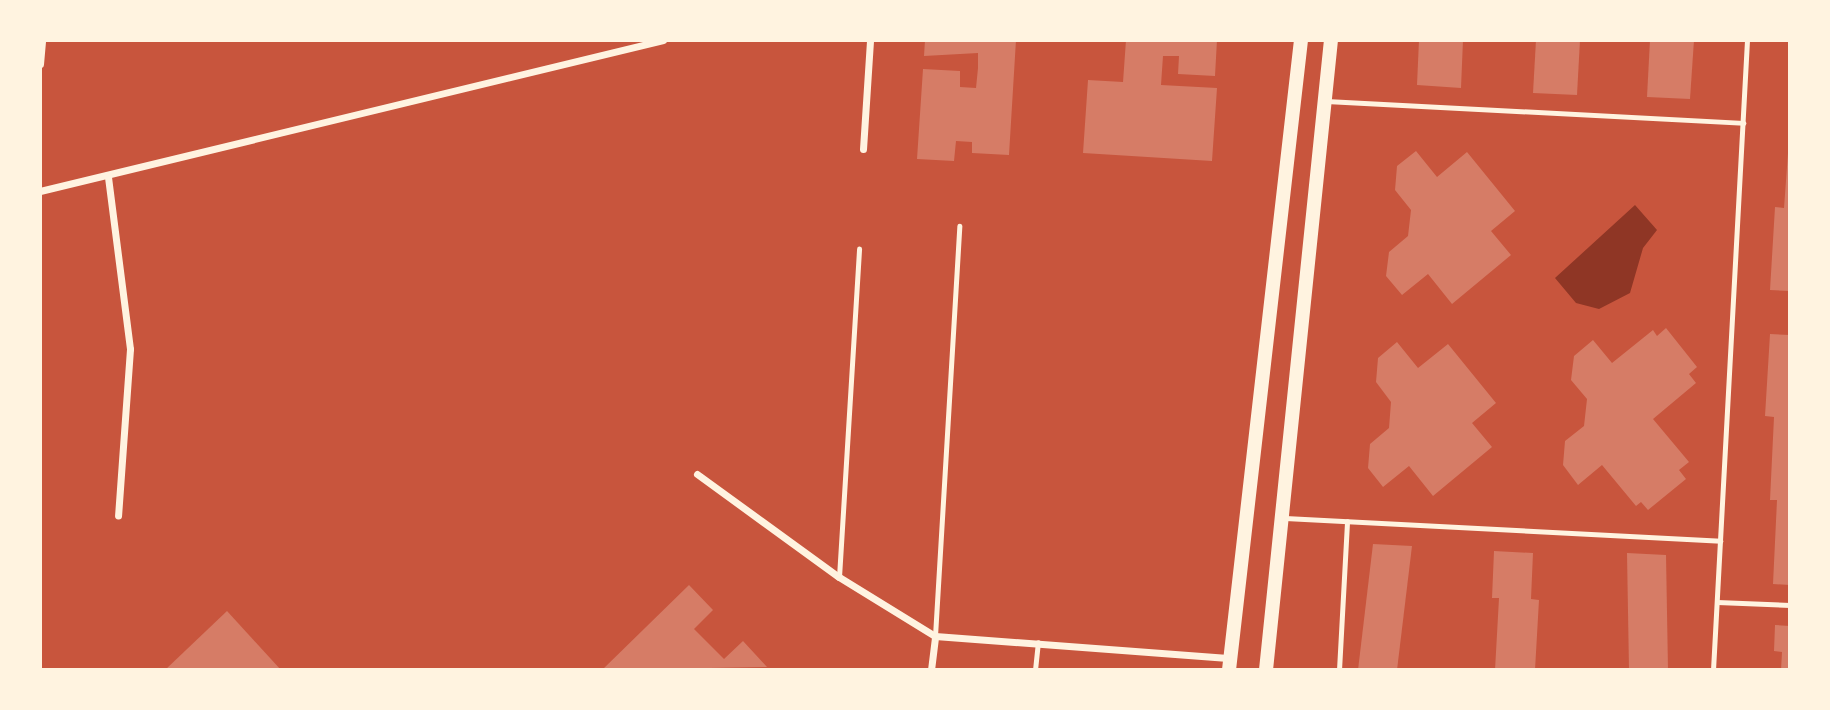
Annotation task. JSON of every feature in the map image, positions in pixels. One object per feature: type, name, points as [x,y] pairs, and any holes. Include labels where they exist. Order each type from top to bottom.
[{"type":"main road","points":[[1230,664],[1301,40]]},
{"type":"main road","points":[[1266,670],[1331,40]]},
{"type":"street","points":[[40,64],[42,40]]},
{"type":"street","points":[[40,191],[108,177],[663,40]]},
{"type":"street","points":[[863,149],[870,40]]},
{"type":"street","points":[[108,177],[130,349],[118,516]]},
{"type":"street","points":[[697,474],[839,578],[935,636],[1038,642],[1230,664]]},
{"type":"street","points":[[932,669],[935,636]]},
{"type":"lane","points":[[1713,670],[1747,40]]},
{"type":"lane","points":[[1324,100],[1743,123]]},
{"type":"lane","points":[[935,636],[959,226]]},
{"type":"lane","points":[[839,578],[859,249]]},
{"type":"lane","points":[[1282,518],[1720,541]]},
{"type":"lane","points":[[1339,670],[1347,521]]},
{"type":"lane","points":[[1717,602],[1790,606]]},
{"type":"lane","points":[[1035,670],[1038,642]]},
{"type":"shaded area","points":[[1635,205],[1657,230],[1643,248],[1630,293],[1599,309],[1576,303],[1555,278]]},
{"type":"building","points":[[925,40],[1016,40],[1009,155],[972,153],[972,142],[956,141],[954,161],[917,159],[923,69],[960,71],[960,87],[976,88],[978,68],[978,53],[924,56]]},
{"type":"building","points":[[1126,40],[1217,40],[1215,76],[1178,74],[1179,56],[1163,56],[1161,85],[1217,88],[1212,161],[1083,153],[1088,80],[1123,82]]},
{"type":"building","points":[[1419,40],[1463,40],[1461,88],[1417,85]]},
{"type":"building","points":[[1536,40],[1580,40],[1577,95],[1533,93]]},
{"type":"building","points":[[1650,40],[1694,40],[1690,99],[1647,97]]},
{"type":"building","points":[[1416,151],[1437,177],[1467,152],[1515,211],[1491,231],[1511,255],[1452,304],[1428,274],[1402,295],[1386,276],[1389,252],[1408,236],[1411,210],[1395,190],[1397,166]]},
{"type":"building","points":[[1788,153],[1790,291],[1770,290],[1775,207],[1784,208]]},
{"type":"building","points":[[1666,328],[1697,367],[1689,374],[1696,383],[1653,419],[1689,462],[1679,470],[1686,479],[1648,510],[1641,502],[1636,506],[1602,465],[1578,485],[1563,465],[1565,441],[1584,426],[1587,399],[1571,380],[1574,356],[1593,340],[1612,363],[1653,330],[1657,336]]},
{"type":"building","points":[[1770,334],[1790,335],[1790,585],[1773,584],[1777,500],[1770,500],[1774,417],[1765,416]]},
{"type":"building","points":[[1397,342],[1418,368],[1448,344],[1496,403],[1472,423],[1492,447],[1433,496],[1409,466],[1383,487],[1368,468],[1370,444],[1389,428],[1391,402],[1376,382],[1378,358]]},
{"type":"building","points":[[1373,544],[1412,546],[1397,670],[1358,670]]},
{"type":"building","points":[[1494,551],[1533,553],[1531,599],[1539,600],[1535,670],[1495,670],[1499,598],[1492,598]]},
{"type":"building","points":[[1627,553],[1666,555],[1668,670],[1629,670]]},
{"type":"building","points":[[689,585],[713,610],[694,629],[724,659],[743,641],[767,667],[602,670]]},
{"type":"building","points":[[227,611],[281,670],[165,670]]},
{"type":"building","points":[[1775,625],[1790,626],[1790,670],[1781,670],[1782,652],[1774,651]]}]
